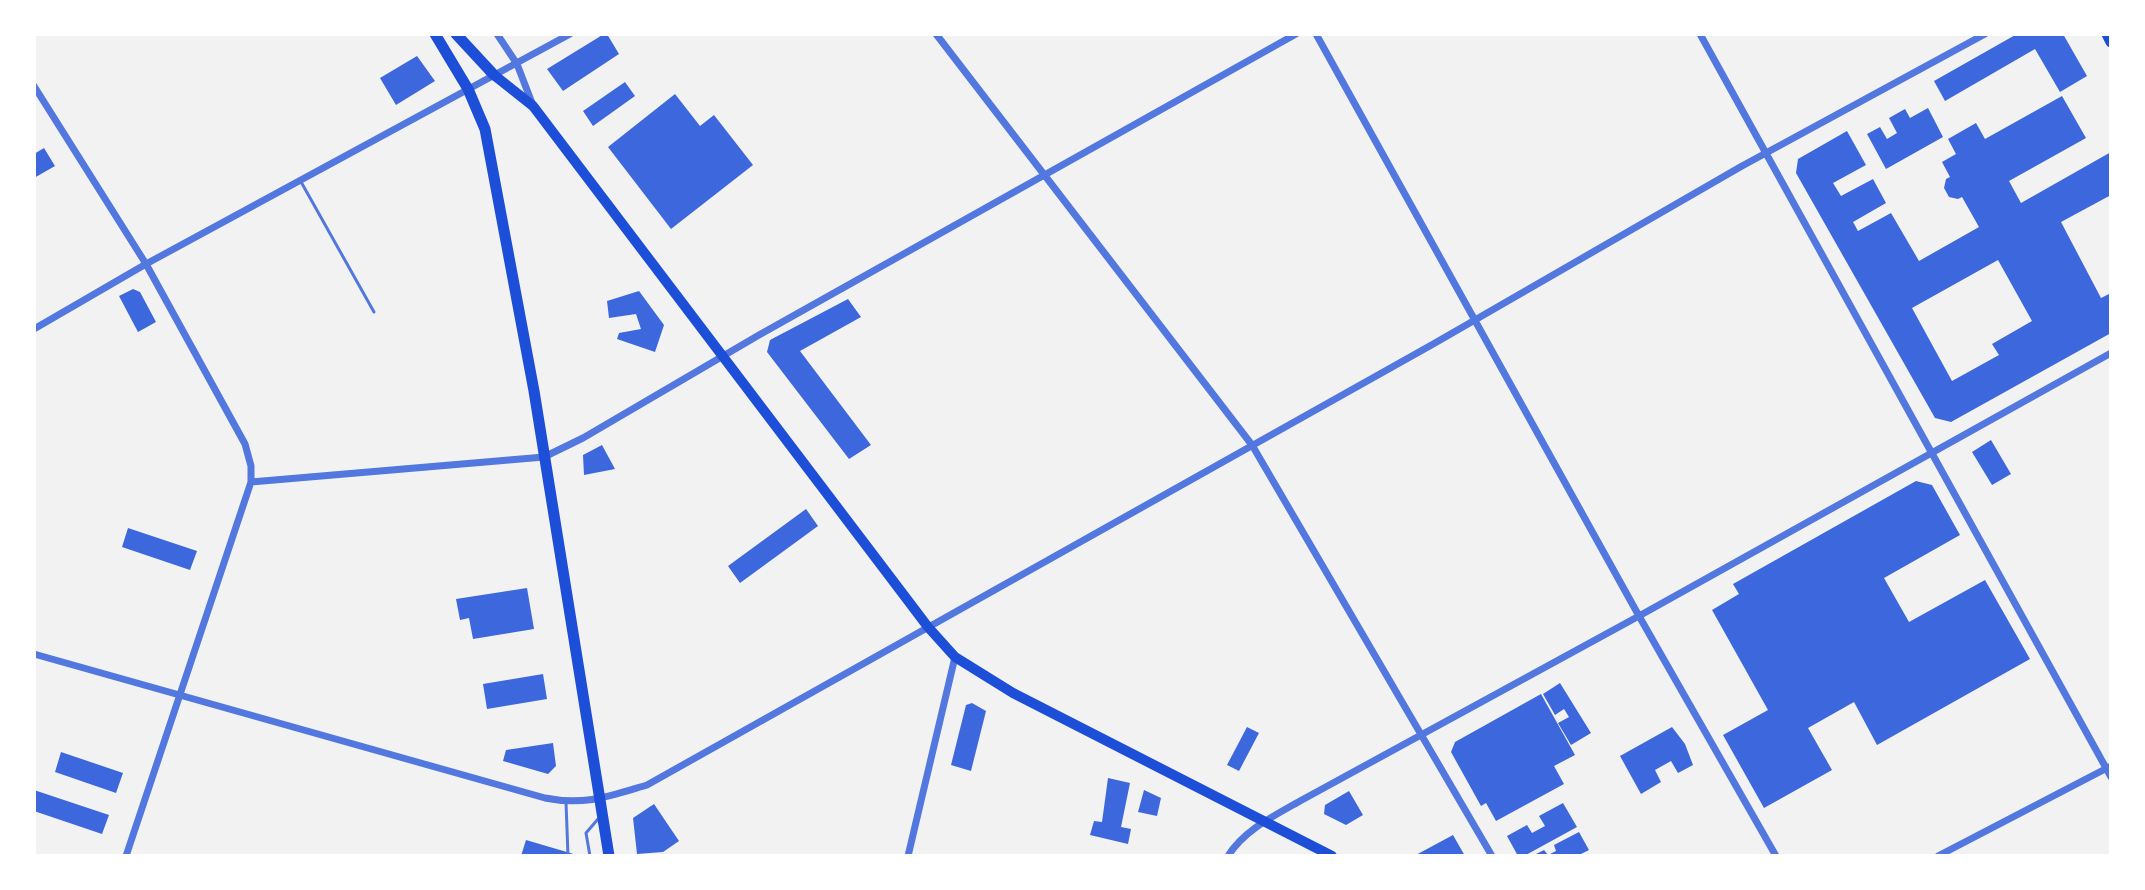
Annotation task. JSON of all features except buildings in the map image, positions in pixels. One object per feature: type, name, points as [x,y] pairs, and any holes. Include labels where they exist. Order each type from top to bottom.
[{"type":"main road","points":[[435,34],[468,89],[485,129],[544,457],[609,856]]},
{"type":"main road","points":[[456,34],[494,75],[533,106],[928,627],[955,657],[1013,693],[1332,856]]},
{"type":"main road","points":[[2107,34],[2111,42]]},
{"type":"street","points":[[497,34],[517,64],[533,106]]},
{"type":"street","points":[[34,329],[146,264],[570,34]]},
{"type":"street","points":[[936,34],[1252,445],[1492,856]]},
{"type":"street","points":[[251,482],[544,457],[583,438],[1044,174],[1296,34]]},
{"type":"street","points":[[1316,34],[1776,856]]},
{"type":"street","points":[[1700,34],[2111,777]]},
{"type":"street","points":[[34,654],[566,802],[602,799],[647,785],[1767,152],[1985,34]]},
{"type":"street","points":[[34,86],[146,264],[245,444],[251,466],[251,482],[126,856]]},
{"type":"street","points":[[1228,856],[1238,841],[1263,822],[2111,353]]},
{"type":"street","points":[[908,856],[955,657]]},
{"type":"street","points":[[1938,856],[2108,767]]},
{"type":"lane","points":[[300,180],[374,312]]},
{"type":"lane","points":[[566,802],[568,856]]},
{"type":"lane","points":[[590,856],[586,833],[603,813]]}]
